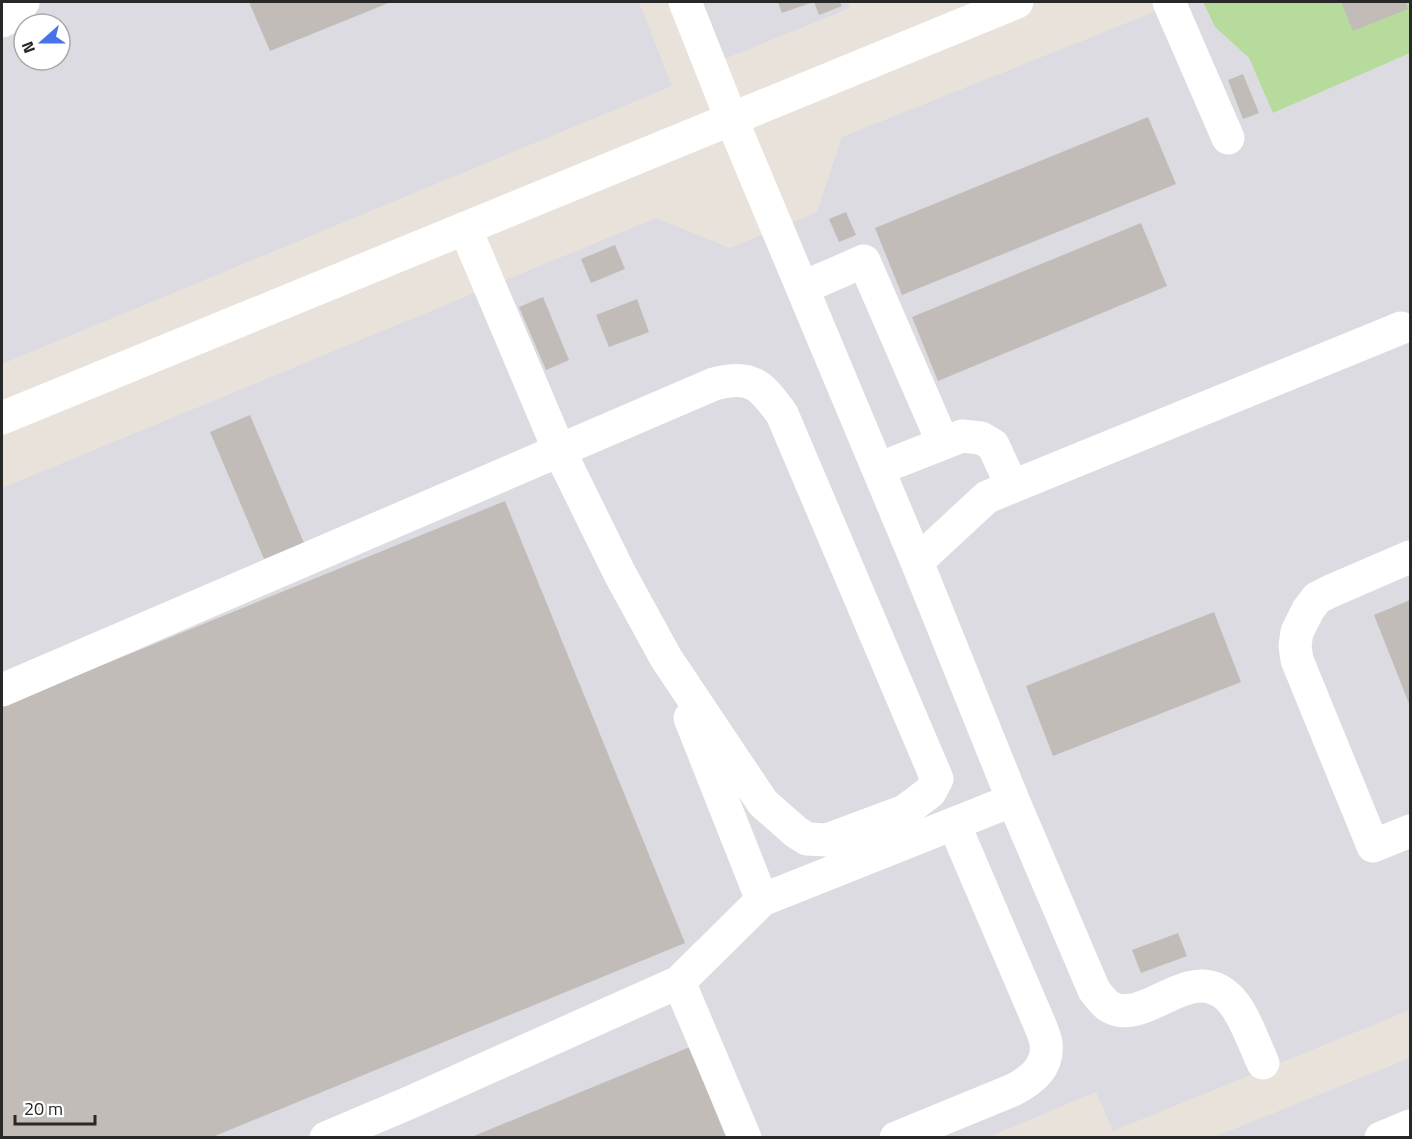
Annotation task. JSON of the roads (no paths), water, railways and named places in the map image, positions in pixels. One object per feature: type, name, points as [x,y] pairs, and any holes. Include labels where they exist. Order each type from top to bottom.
[{"type":"street","points":[[2,21],[15,14],[23,2]]},
{"type":"street","points":[[685,2],[1013,800],[1094,990],[1111,1008],[1133,1010],[1193,986],[1218,989],[1229,998],[1240,1013],[1263,1063]]},
{"type":"street","points":[[2,418],[731,118],[958,12],[1017,2]]},
{"type":"street","points":[[1169,2],[1228,138]]},
{"type":"street","points":[[2,690],[560,450],[714,384],[731,379],[748,381],[762,389],[782,414],[937,779],[930,792],[905,812],[827,840],[807,839],[763,803],[666,658],[620,574],[560,450],[465,228]]},
{"type":"street","points":[[802,288],[864,261],[943,443]]},
{"type":"street","points":[[917,562],[987,497],[1401,328]]},
{"type":"street","points":[[878,469],[962,436],[981,438],[993,445],[1012,486]]},
{"type":"street","points":[[1410,557],[1317,598],[1297,632],[1295,646],[1297,660],[1373,846],[1410,831]]},
{"type":"street","points":[[666,658],[762,900]]},
{"type":"street","points":[[326,1137],[411,1102],[679,982],[762,900],[1013,800]]},
{"type":"street","points":[[896,1137],[1013,1090],[1029,1081],[1039,1070],[1045,1056],[1046,1042],[1040,1025],[954,824]]},
{"type":"street","points":[[679,982],[745,1137]]},
{"type":"street","points":[[1381,1137],[1410,1126]]}]
